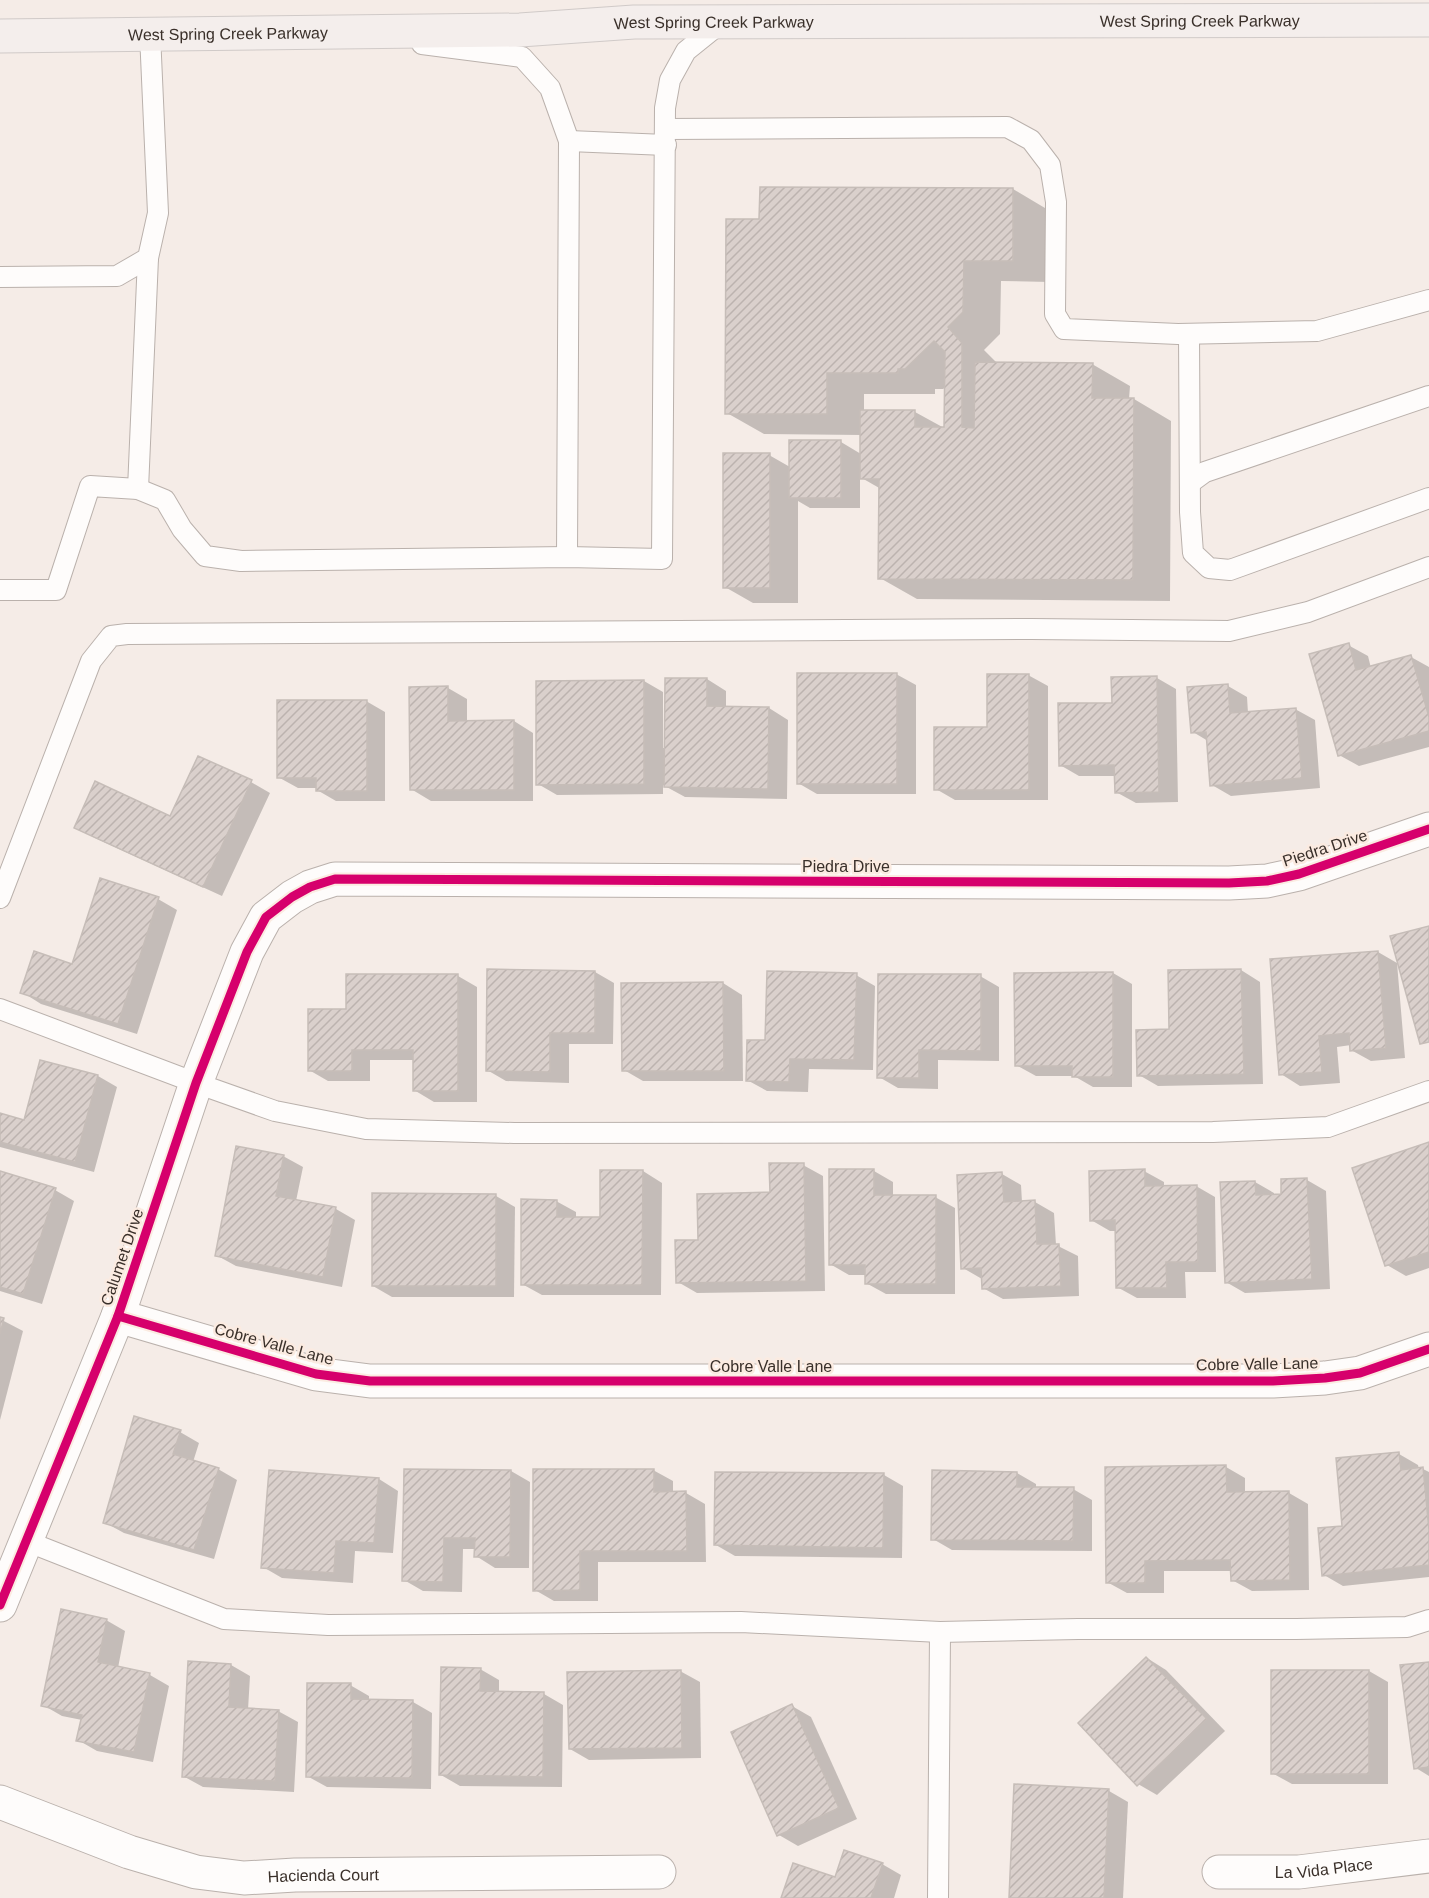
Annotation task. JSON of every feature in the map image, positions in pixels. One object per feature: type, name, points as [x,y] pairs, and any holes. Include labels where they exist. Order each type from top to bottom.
[{"type":"main road","name":"West Spring Creek Parkway","points":[[0,36],[520,30],[634,22],[1429,20]]},
{"type":"street","name":"Piedra Drive","points":[[266,917],[292,897],[310,887],[335,879],[1229,883],[1267,881],[1299,874],[1429,829]]},
{"type":"street","name":"Calumet Drive","points":[[0,1605],[118,1316],[196,1083],[247,952],[266,917]]},
{"type":"street","name":"Cobre Valle Lane","points":[[118,1316],[316,1374],[370,1381],[1273,1381],[1360,1373],[1429,1349]]},
{"type":"street","name":"Hacienda Court","points":[[0,1802],[129,1852],[196,1872],[244,1878],[295,1875],[659,1872]]},
{"type":"street","name":"La Vida Place","points":[[1219,1872],[1299,1872],[1429,1856]]},
{"type":"lane","points":[[2,594],[56,590],[90,486],[138,489],[165,500],[182,529],[205,556],[241,561],[567,557],[662,559],[665,108],[670,80],[686,51],[722,22]]},
{"type":"lane","points":[[333,32],[522,57],[550,88],[569,141],[567,557]]},
{"type":"lane","points":[[138,489],[148,258],[158,213],[150,34]]},
{"type":"lane","points":[[569,141],[1007,128],[1031,140],[1050,165],[1056,202],[1055,314],[1064,329],[1189,334],[1317,332],[1429,300]]},
{"type":"lane","points":[[0,277],[117,276],[148,258]]},
{"type":"lane","points":[[1189,334],[1193,553],[1209,568],[1230,570],[1429,498]]},
{"type":"lane","points":[[1190,483],[1205,472],[1429,396]]},
{"type":"lane","points":[[0,898],[91,661],[111,636],[127,634],[682,630],[1229,631],[1308,612],[1429,567]]},
{"type":"lane","points":[[0,1009],[275,1111],[366,1129],[514,1133],[1201,1132],[1328,1127],[1429,1091]]},
{"type":"lane","points":[[26,1541],[224,1619],[328,1625],[741,1622],[940,1632],[1407,1627],[1429,1620]]},
{"type":"lane","points":[[938,1898],[940,1632]]},
{"type":"building","points":[[760,187],[1013,188],[1013,261],[964,261],[963,312],[948,327],[962,343],[962,427],[974,428],[975,362],[1093,363],[1092,398],[1134,398],[1133,580],[878,579],[879,479],[860,479],[860,410],[915,410],[915,427],[944,427],[945,352],[934,341],[905,369],[898,369],[898,373],[827,373],[827,414],[725,414],[726,219],[759,219]]},
{"type":"building","points":[[789,440],[841,440],[841,498],[789,498]]},
{"type":"building","points":[[723,453],[770,453],[770,588],[723,588]]},
{"type":"building","points":[[1349,643],[1356,670],[1411,655],[1429,717],[1429,731],[1338,756],[1309,654]]},
{"type":"building","points":[[797,673],[897,673],[897,784],[797,784]]},
{"type":"building","points":[[987,674],[1029,674],[1029,790],[934,790],[934,727],[987,727]]},
{"type":"building","points":[[1157,676],[1159,792],[1115,793],[1114,765],[1059,766],[1058,703],[1112,703],[1111,677]]},
{"type":"building","points":[[665,678],[707,678],[707,706],[769,707],[768,789],[664,787]]},
{"type":"building","points":[[644,680],[644,784],[536,785],[536,681]]},
{"type":"building","points":[[1228,684],[1230,713],[1296,708],[1302,778],[1210,786],[1206,732],[1191,733],[1187,687]]},
{"type":"building","points":[[448,686],[448,721],[514,720],[514,790],[410,790],[409,687]]},
{"type":"building","points":[[277,700],[367,700],[367,791],[316,791],[316,778],[277,778]]},
{"type":"building","points":[[198,756],[252,780],[203,887],[74,828],[95,781],[170,816]]},
{"type":"building","points":[[100,878],[159,897],[118,1024],[20,993],[34,951],[72,964]]},
{"type":"building","points":[[1429,926],[1429,1042],[1420,1044],[1390,936]]},
{"type":"building","points":[[1378,951],[1386,1048],[1350,1051],[1349,1033],[1319,1036],[1322,1072],[1279,1075],[1270,959]]},
{"type":"building","points":[[487,969],[595,971],[595,1033],[550,1033],[550,1072],[486,1071]]},
{"type":"building","points":[[1241,969],[1244,1074],[1137,1076],[1136,1030],[1169,1029],[1168,970]]},
{"type":"building","points":[[767,971],[857,973],[854,1060],[790,1059],[789,1082],[746,1081],[747,1040],[765,1040]]},
{"type":"building","points":[[1113,972],[1113,1077],[1072,1077],[1072,1066],[1015,1066],[1014,973]]},
{"type":"building","points":[[346,974],[458,974],[458,1091],[413,1091],[413,1050],[352,1050],[352,1071],[308,1071],[308,1009],[346,1009]]},
{"type":"building","points":[[878,974],[981,974],[981,1051],[919,1050],[919,1078],[877,1078]]},
{"type":"building","points":[[723,982],[724,1071],[622,1071],[621,983]]},
{"type":"building","points":[[40,1060],[98,1075],[75,1162],[0,1142],[0,1113],[24,1120]]},
{"type":"building","points":[[1429,1142],[1429,1252],[1385,1266],[1352,1168]]},
{"type":"building","points":[[236,1146],[284,1155],[276,1196],[336,1207],[323,1277],[215,1256]]},
{"type":"building","points":[[769,1163],[804,1163],[806,1281],[676,1283],[675,1240],[698,1240],[697,1194],[770,1192]]},
{"type":"building","points":[[829,1169],[874,1169],[874,1195],[936,1195],[936,1284],[865,1284],[865,1265],[829,1265]]},
{"type":"building","points":[[1145,1169],[1145,1186],[1197,1185],[1198,1262],[1166,1262],[1167,1288],[1116,1288],[1115,1220],[1090,1221],[1089,1171]]},
{"type":"building","points":[[600,1170],[643,1170],[642,1285],[521,1285],[521,1199],[557,1200],[557,1217],[600,1217]]},
{"type":"building","points":[[0,1171],[56,1188],[23,1294],[0,1287]]},
{"type":"building","points":[[1002,1172],[1004,1202],[1035,1200],[1037,1244],[1059,1244],[1061,1286],[982,1289],[981,1268],[961,1269],[957,1175]]},
{"type":"building","points":[[1307,1178],[1312,1279],[1225,1283],[1220,1182],[1255,1181],[1256,1195],[1281,1194],[1281,1179]]},
{"type":"building","points":[[372,1193],[496,1194],[496,1286],[372,1286]]},
{"type":"building","points":[[0,1317],[4,1318],[0,1334]]},
{"type":"building","points":[[134,1416],[181,1430],[173,1454],[219,1468],[194,1550],[103,1523]]},
{"type":"building","points":[[1399,1452],[1401,1470],[1423,1467],[1429,1530],[1429,1565],[1322,1576],[1318,1528],[1342,1526],[1336,1458]]},
{"type":"building","points":[[1226,1465],[1227,1492],[1289,1491],[1290,1580],[1231,1581],[1230,1560],[1145,1561],[1145,1583],[1106,1583],[1105,1467]]},
{"type":"building","points":[[404,1469],[511,1470],[510,1557],[474,1557],[475,1538],[444,1538],[443,1582],[402,1581]]},
{"type":"building","points":[[533,1469],[654,1469],[654,1492],[686,1491],[687,1551],[580,1551],[580,1590],[533,1591]]},
{"type":"building","points":[[269,1470],[379,1478],[374,1543],[336,1541],[334,1573],[261,1568]]},
{"type":"building","points":[[932,1470],[1017,1472],[1017,1487],[1074,1487],[1073,1541],[931,1540]]},
{"type":"building","points":[[715,1472],[884,1473],[883,1548],[714,1545]]},
{"type":"building","points":[[61,1609],[107,1619],[98,1662],[150,1673],[134,1752],[76,1741],[82,1715],[41,1706]]},
{"type":"building","points":[[1146,1657],[1207,1719],[1137,1786],[1078,1723]]},
{"type":"building","points":[[188,1661],[231,1664],[229,1707],[279,1710],[275,1781],[182,1777]]},
{"type":"building","points":[[1429,1662],[1429,1767],[1414,1769],[1400,1665]]},
{"type":"building","points":[[441,1667],[481,1668],[480,1691],[544,1692],[543,1777],[439,1775]]},
{"type":"building","points":[[681,1670],[682,1748],[569,1749],[567,1672]]},
{"type":"building","points":[[1271,1670],[1369,1670],[1369,1774],[1271,1774]]},
{"type":"building","points":[[307,1683],[351,1683],[351,1699],[413,1700],[412,1778],[306,1777]]},
{"type":"building","points":[[792,1704],[839,1808],[777,1836],[731,1732]]},
{"type":"building","points":[[1014,1784],[1109,1789],[1104,1898],[1009,1898]]},
{"type":"building","points":[[844,1850],[883,1863],[871,1898],[781,1898],[793,1863],[835,1877]]},
{"type":"cycle path","points":[[0,1605],[118,1316],[196,1083],[247,952],[266,917],[292,897],[310,887],[335,879],[1229,883],[1267,881],[1299,874],[1429,829]]},
{"type":"cycle path","points":[[118,1316],[316,1374],[370,1381],[1273,1381],[1360,1373],[1429,1349]]}]
